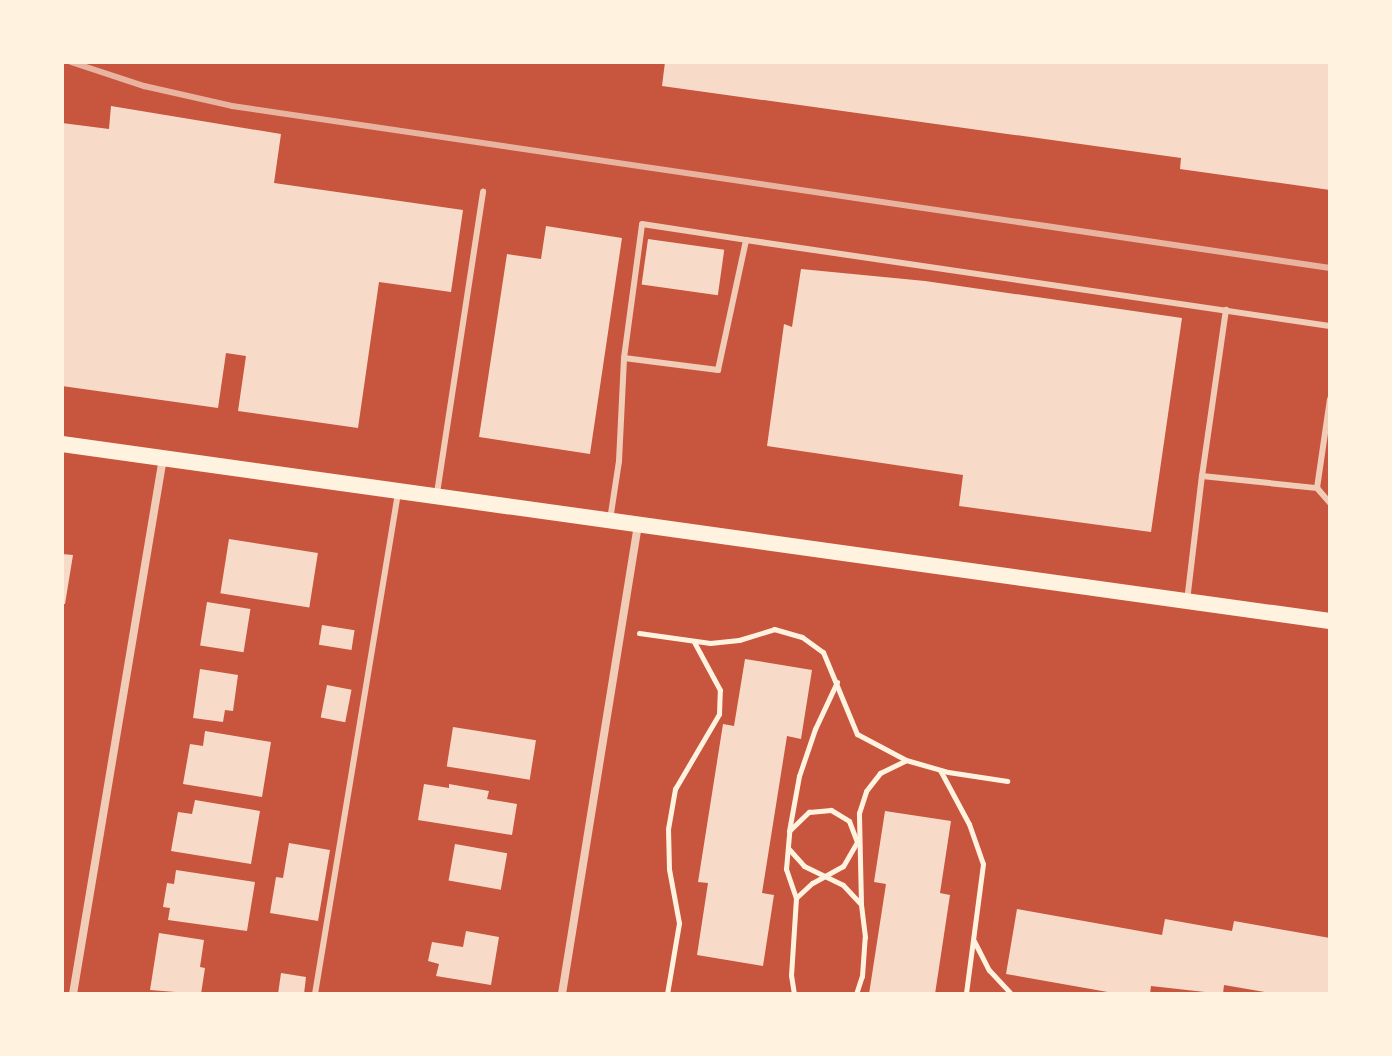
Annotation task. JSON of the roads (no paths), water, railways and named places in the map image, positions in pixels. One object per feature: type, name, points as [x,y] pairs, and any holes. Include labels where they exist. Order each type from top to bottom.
[{"type":"main road","points":[[62,444],[1330,621]]},
{"type":"street","points":[[73,994],[163,458]]},
{"type":"street","points":[[562,994],[638,525]]},
{"type":"lane","points":[[436,497],[483,191]]},
{"type":"lane","points":[[610,520],[619,461],[632,280],[642,224],[1330,326]]},
{"type":"lane","points":[[624,358],[718,370],[746,240]]},
{"type":"lane","points":[[1187,601],[1226,310]]},
{"type":"lane","points":[[1317,488],[1330,399]]},
{"type":"lane","points":[[1202,476],[1317,488],[1330,503]]},
{"type":"lane","points":[[315,994],[399,491]]},
{"type":"railway","points":[[71,62],[144,86],[232,106],[1330,268]]}]
